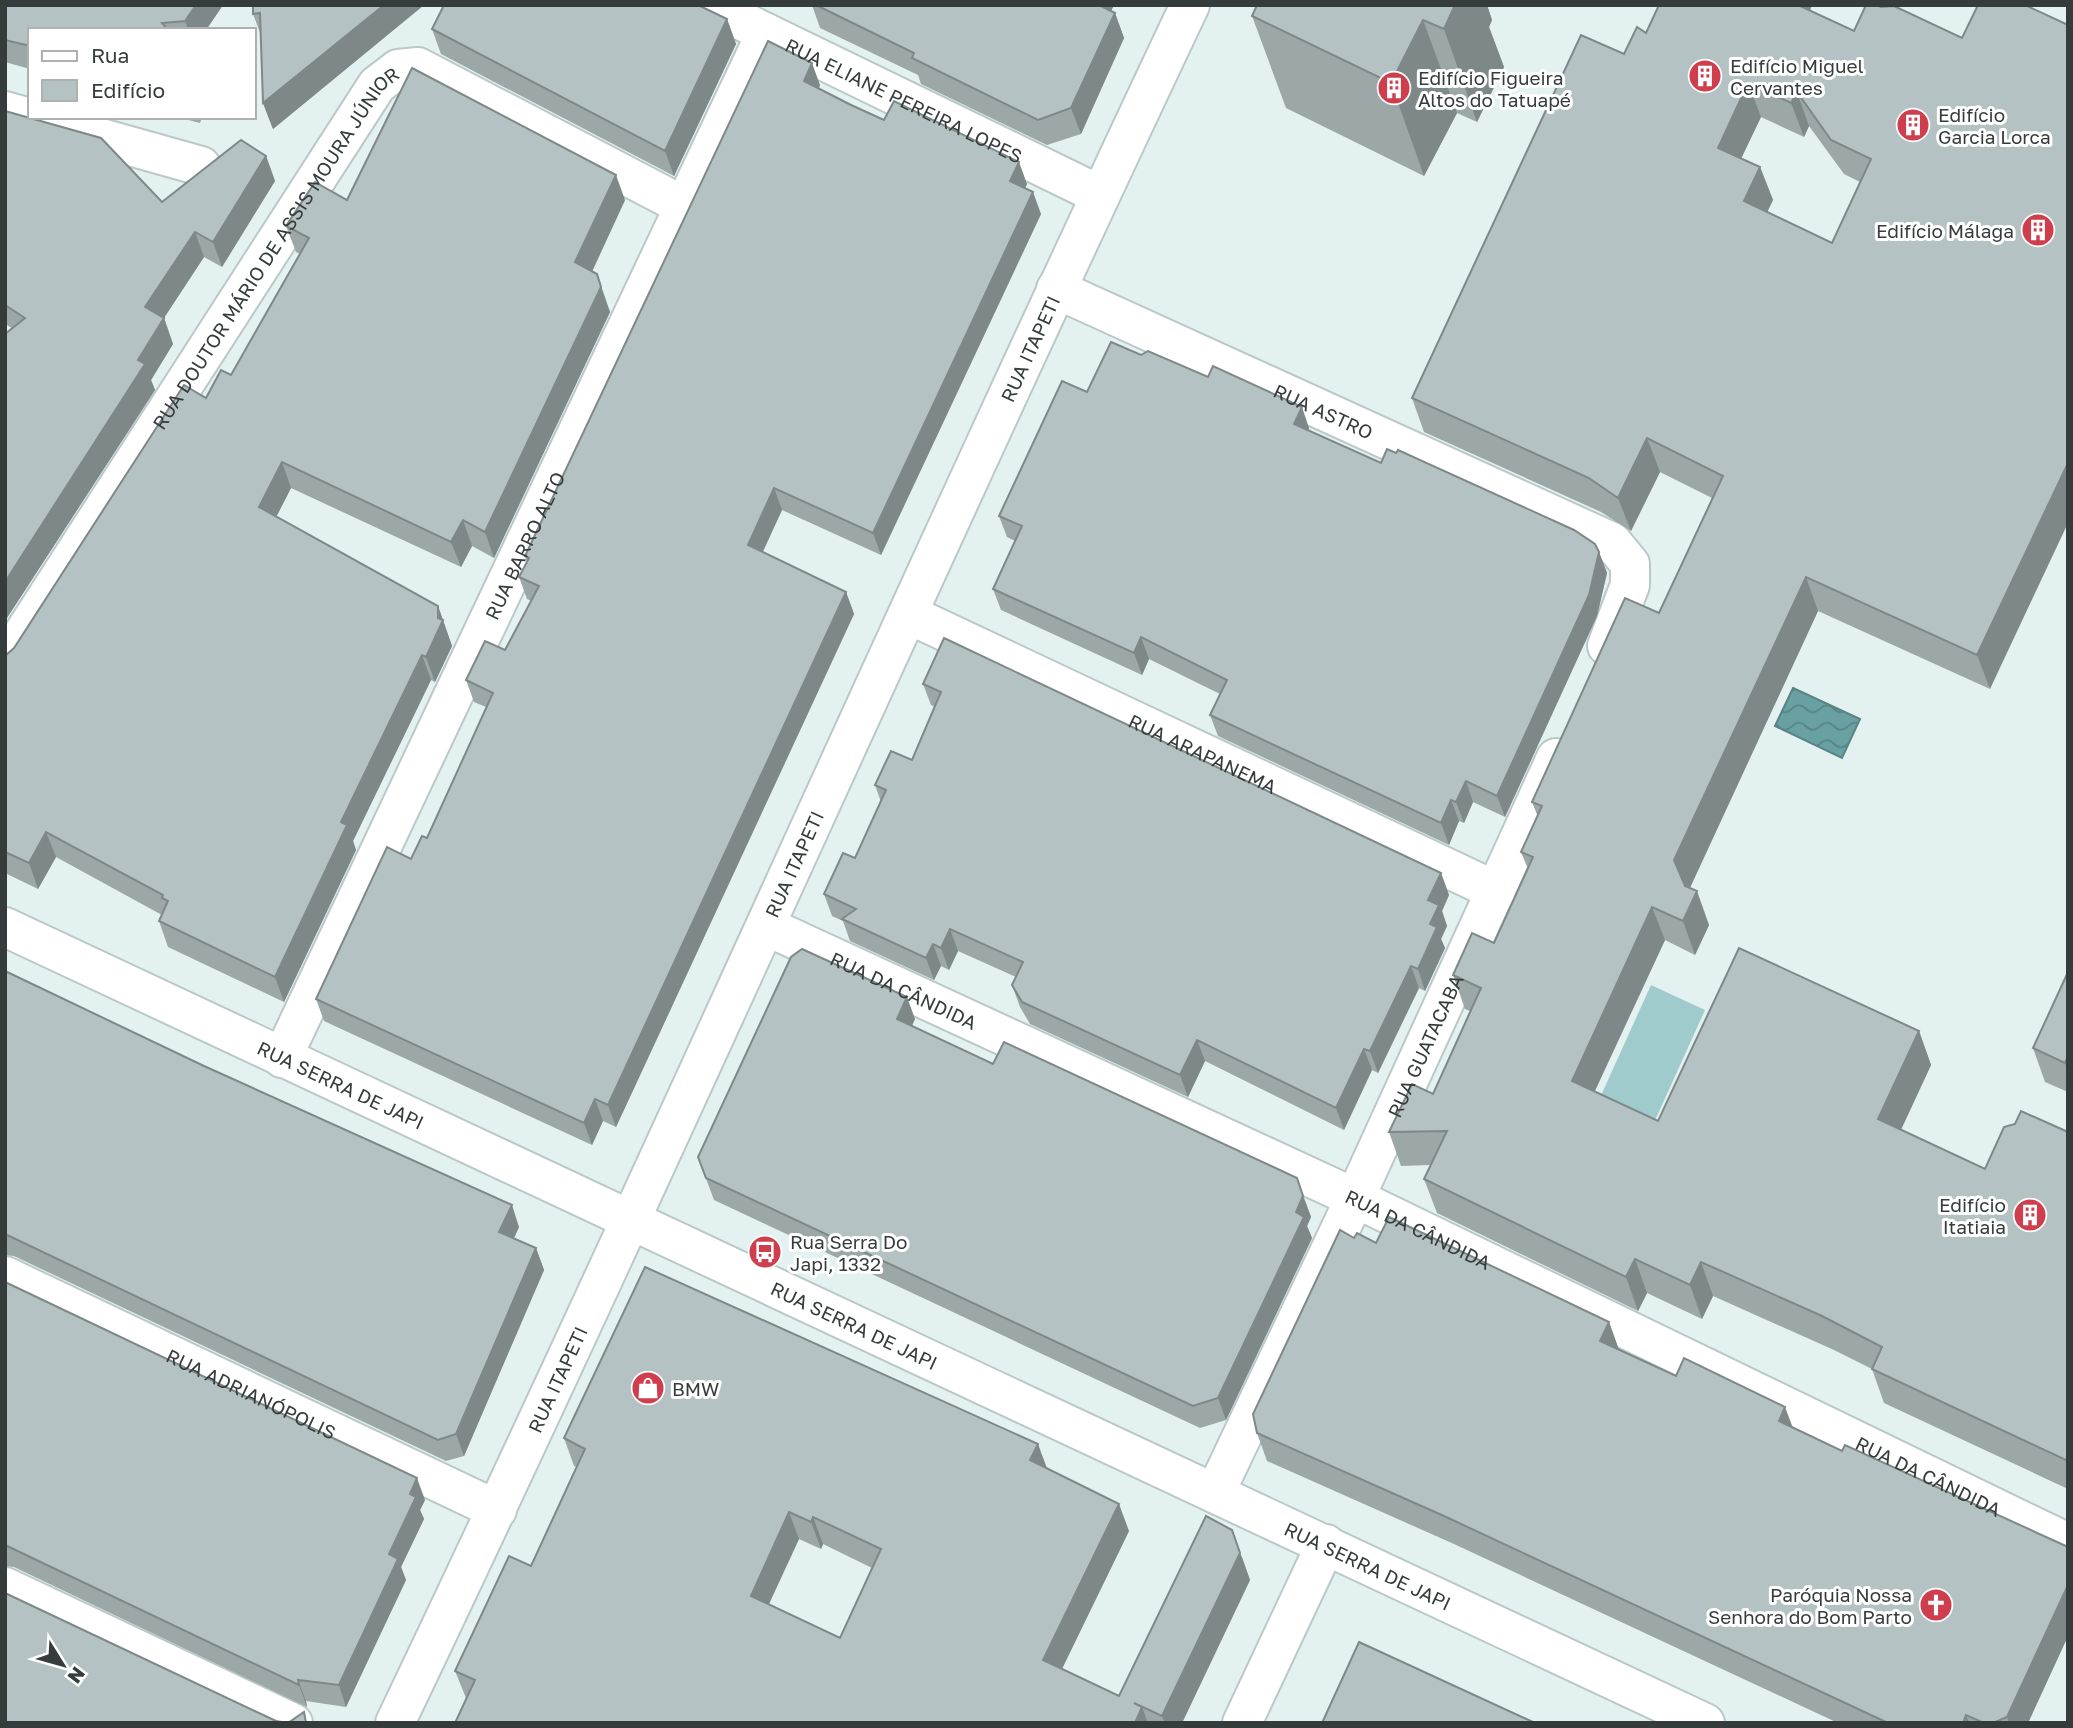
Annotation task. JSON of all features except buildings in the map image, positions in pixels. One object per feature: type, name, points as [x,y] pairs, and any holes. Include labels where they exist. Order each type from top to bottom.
[{"type":"street","name":"RUA ELIANE PEREIRA LOPES","points":[[709,5],[1100,195]]},
{"type":"street","name":"RUA ITAPETI","points":[[395,1723],[631,1221],[1056,289],[1190,5]]},
{"type":"street","name":"RUA BARRO ALTO","points":[[282,1058],[765,33]]},
{"type":"street","name":"RUA DOUTOR MÁRIO DE ASSIS MOURA JÚNIOR","points":[[5,662],[377,85],[398,69],[418,67],[684,206]]},
{"type":"street","points":[[5,111],[28,117]]},
{"type":"street","points":[[34,119],[201,166]]},
{"type":"street","name":"RUA ASTRO","points":[[1056,289],[1612,542],[1630,564],[1630,585],[1617,624],[1594,674]]},
{"type":"street","name":"RUA ARAPANEMA","points":[[908,614],[1496,891]]},
{"type":"street","name":"RUA GUATACABA","points":[[1215,1493],[1355,1198],[1571,725]]},
{"type":"street","name":"RUA DA CÂNDIDA","points":[[766,926],[1355,1198],[2068,1543]]},
{"type":"street","name":"RUA SERRA DE JAPI","points":[[5,927],[1705,1723]]},
{"type":"street","name":"RUA ADRIANÓPOLIS","points":[[5,1276],[497,1510]]},
{"type":"street","points":[[1242,1723],[1326,1544]]},
{"type":"street","points":[[5,1587],[293,1723]]},
{"type":"shaded area","points":[[1651,985],[1705,1010],[1648,1136],[1594,1111]]},
{"type":"water","points":[[1793,688],[1860,719],[1842,758],[1775,726]]},
{"type":"place","name":"Edifício Miguel Cervantes","points":[[1705,76]]},
{"type":"place","name":"Edifício Figueira Altos do Tatuapé","points":[[1394,88]]},
{"type":"place","name":"Edifício Garcia Lorca","points":[[1913,125]]},
{"type":"place","name":"Edifício Málaga","points":[[2038,230]]},
{"type":"place","name":"Edifício Itatiaia","points":[[2030,1215]]},
{"type":"place","name":"Rua Serra Do Japi, 1332","points":[[765,1252]]},
{"type":"place","name":"BMW","points":[[648,1388]]},
{"type":"place","name":"Paróquia Nossa Senhora do Bom Parto","points":[[1936,1605]]}]
